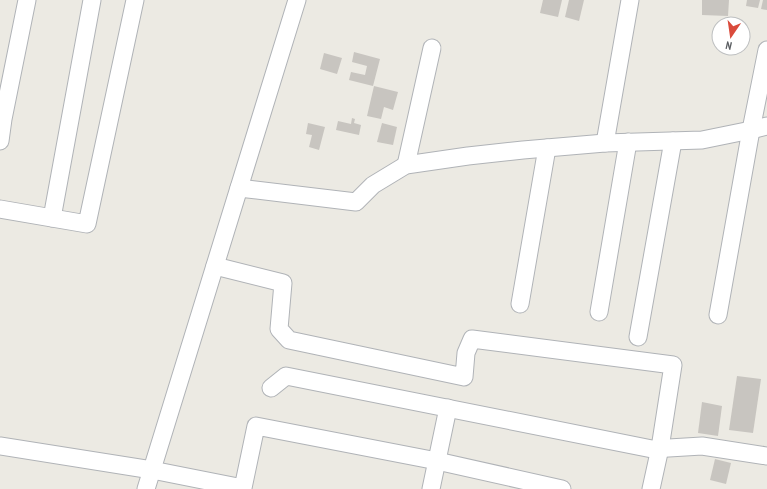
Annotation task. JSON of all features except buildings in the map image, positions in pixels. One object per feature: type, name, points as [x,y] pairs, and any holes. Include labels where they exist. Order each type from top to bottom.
[{"type":"street","points":[[0,141],[27,0]]},
{"type":"street","points":[[52,218],[92,0]]},
{"type":"street","points":[[0,209],[87,224],[135,0]]},
{"type":"street","points":[[146,489],[297,0]]},
{"type":"street","points":[[605,143],[630,0]]},
{"type":"street","points":[[406,165],[432,48]]},
{"type":"street","points":[[718,315],[759,128],[767,50]]},
{"type":"street","points":[[239,188],[356,202],[373,185],[406,165],[468,156],[605,143],[702,140],[759,128]]},
{"type":"street","points":[[638,337],[673,141]]},
{"type":"street","points":[[599,312],[628,142]]},
{"type":"street","points":[[520,304],[548,148]]},
{"type":"street","points":[[215,266],[283,283],[279,329],[288,340],[464,377],[466,353],[472,339],[673,365],[660,448],[651,489]]},
{"type":"street","points":[[271,388],[286,376],[644,447],[660,448],[702,446],[767,456]]},
{"type":"street","points":[[431,489],[448,408]]},
{"type":"street","points":[[0,446],[152,470],[243,488],[256,426],[437,461],[562,489]]}]
